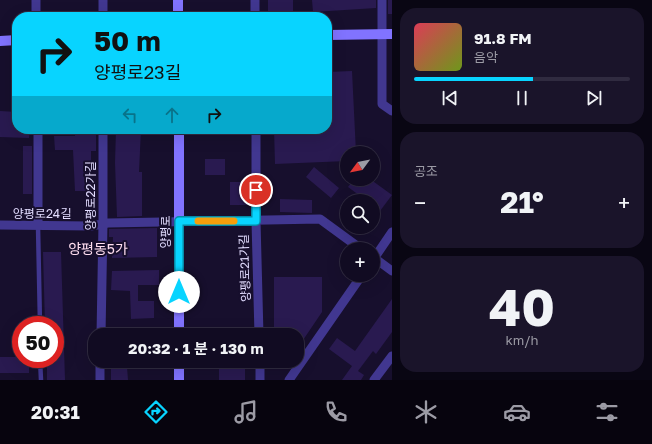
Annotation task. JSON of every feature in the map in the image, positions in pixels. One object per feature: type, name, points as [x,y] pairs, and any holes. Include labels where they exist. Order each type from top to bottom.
[{"type":"main road","points":[[178,0],[178,12]]},
{"type":"main road","points":[[332,35],[387,34]]},
{"type":"main road","points":[[0,41],[12,40]]},
{"type":"main road","name":"양평로","points":[[178,134],[179,328]]},
{"type":"main road","points":[[179,368],[179,380]]},
{"type":"street","points":[[36,0],[36,12]]},
{"type":"street","points":[[103,0],[103,12]]},
{"type":"street","points":[[255,0],[255,12]]},
{"type":"street","points":[[382,0],[387,34],[382,104],[392,112]]},
{"type":"street","points":[[38,134],[38,226]]},
{"type":"street","name":"양평로22가길","points":[[101,328],[103,134]]},
{"type":"street","name":"양평로21가길","points":[[256,134],[256,221],[259,328]]},
{"type":"street","name":"양평로24길","points":[[0,225],[91,226],[103,224],[179,221],[320,219],[351,242]]},
{"type":"street","points":[[380,248],[392,232]]},
{"type":"street","points":[[380,263],[392,271]]},
{"type":"street","points":[[289,380],[357,282]]},
{"type":"street","points":[[374,380],[392,356]]},
{"type":"street","points":[[100,368],[100,380]]},
{"type":"street","points":[[260,368],[260,380]]},
{"type":"lane","points":[[38,226],[40,316]]},
{"type":"lane","points":[[40,368],[41,380]]},
{"type":"building","points":[[268,0],[293,0],[293,12],[268,12]]},
{"type":"building","points":[[312,0],[376,0],[376,8],[313,12]]},
{"type":"building","points":[[388,0],[392,0],[392,14],[388,14]]},
{"type":"building","points":[[352,71],[356,146],[340,146],[340,161],[275,164],[274,134],[332,134],[332,72]]},
{"type":"building","points":[[0,111],[12,112],[12,134],[29,134],[29,138],[0,137]]},
{"type":"building","points":[[75,134],[96,134],[96,151],[91,151],[91,177],[93,177],[93,191],[75,191],[73,150],[55,150],[54,136],[75,136]]},
{"type":"building","points":[[116,134],[141,134],[139,172],[142,172],[142,216],[117,217],[115,163]]},
{"type":"building","points":[[23,146],[32,146],[32,194],[23,194]]},
{"type":"building","points":[[205,159],[225,159],[225,175],[205,175]]},
{"type":"building","points":[[314,167],[339,188],[331,198],[306,177]]},
{"type":"building","points":[[230,182],[248,182],[248,205],[230,205]]},
{"type":"building","points":[[380,186],[392,195],[380,211],[380,194],[358,194],[348,187]]},
{"type":"building","points":[[280,199],[312,200],[312,213],[280,212]]},
{"type":"building","points":[[157,228],[157,257],[112,258],[113,237],[109,237],[109,229]]},
{"type":"building","points":[[43,252],[61,252],[63,316],[45,316]]},
{"type":"building","points":[[159,270],[159,285],[138,285],[138,301],[154,301],[154,318],[131,319],[130,291],[111,290],[112,271]]},
{"type":"building","points":[[274,277],[322,277],[322,312],[304,339],[304,328],[274,328]]},
{"type":"building","points":[[392,299],[392,332],[376,354],[373,351],[358,371],[364,375],[361,380],[342,380],[352,366],[329,349],[337,338],[355,351]]},
{"type":"building","points":[[64,348],[65,380],[47,380],[47,368],[64,368]]},
{"type":"building","points":[[0,357],[12,357],[12,368],[29,368],[29,373],[0,373]]},
{"type":"building","points":[[111,368],[127,368],[128,380],[111,380]]},
{"type":"building","points":[[219,368],[245,368],[245,380],[219,380]]},
{"type":"slow traffic","points":[[198,221],[234,221]]},
{"type":"district","name":"양평동5가","points":[[98,249]]},
{"type":"route","points":[[179,292],[179,221],[256,221],[256,190]]}]
